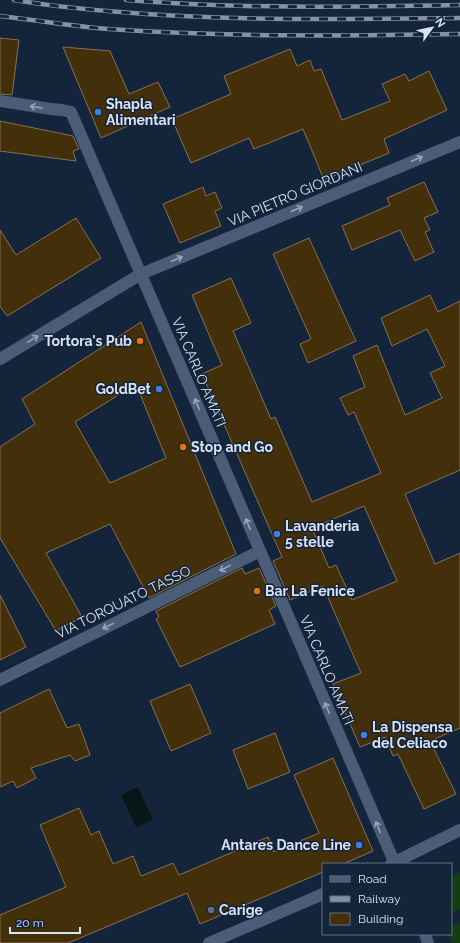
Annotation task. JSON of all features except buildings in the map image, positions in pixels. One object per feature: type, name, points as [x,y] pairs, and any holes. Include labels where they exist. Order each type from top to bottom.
[{"type":"street","name":"VIA CARLO AMATI","points":[[0,101],[71,112],[393,863]]},
{"type":"street","name":"VIA PIETRO GIORDANI","points":[[0,359],[141,274],[460,142]]},
{"type":"street","name":"VIA TORQUATO TASSO","points":[[0,680],[260,551]]},
{"type":"street","points":[[395,863],[460,830]]},
{"type":"street","points":[[209,943],[322,894]]},
{"type":"green space","points":[[460,872],[460,909],[452,913],[452,876]]},
{"type":"green space","points":[[460,922],[460,943],[452,943],[448,935],[452,935],[452,926]]},
{"type":"shaded area","points":[[138,787],[153,820],[136,827],[121,795]]},
{"type":"railway","points":[[14,0],[96,10],[225,18],[460,18]]},
{"type":"railway","points":[[126,0],[251,6],[334,7],[460,5]]},
{"type":"railway","points":[[0,16],[108,29],[152,32],[240,35],[460,34]]},
{"type":"place","name":"Shapla Alimentari","points":[[98,112]]},
{"type":"place","name":"Tortora's Pub","points":[[140,341]]},
{"type":"place","name":"GoldBet","points":[[159,389]]},
{"type":"place","name":"Stop and Go","points":[[183,447]]},
{"type":"place","name":"Lavanderia 5 stelle","points":[[277,534]]},
{"type":"place","name":"Bar La Fenice","points":[[257,591]]},
{"type":"place","name":"La Dispensa del Celiaco","points":[[364,735]]},
{"type":"place","name":"Antares Dance Line","points":[[359,845]]},
{"type":"place","name":"Carige","points":[[211,910]]}]
